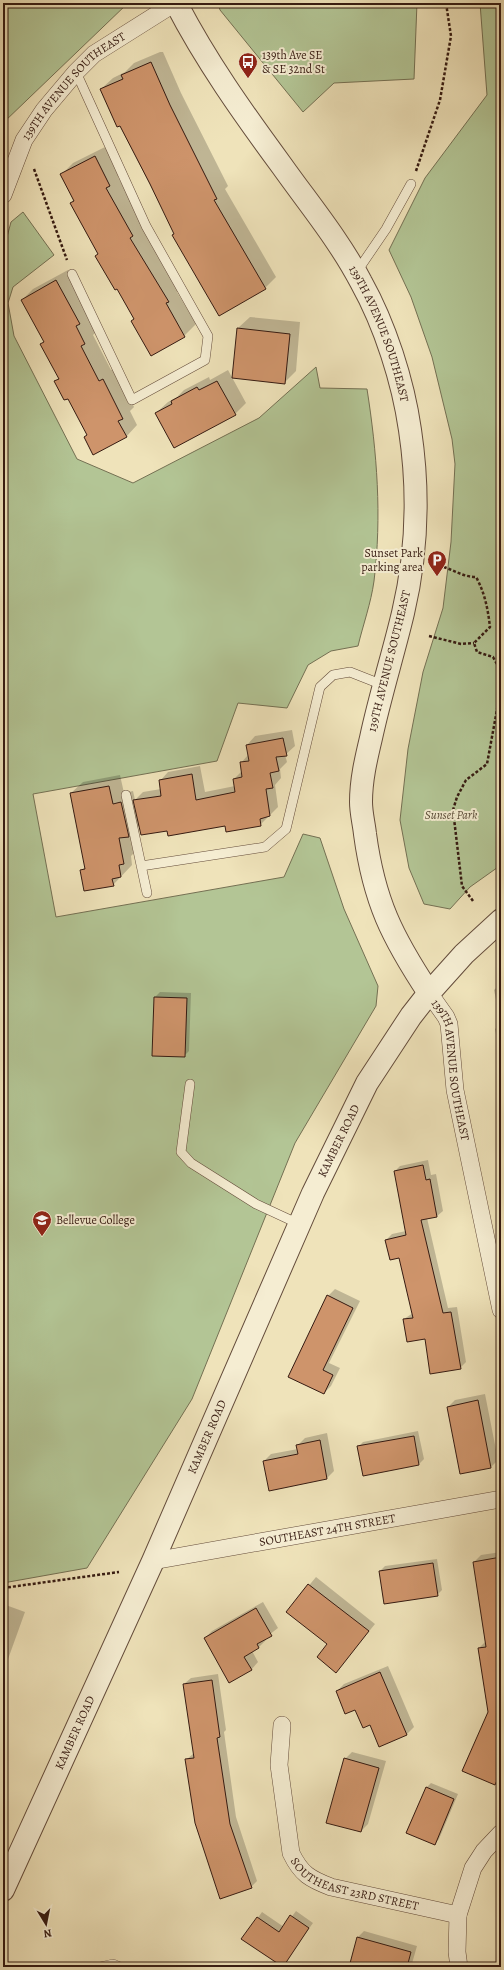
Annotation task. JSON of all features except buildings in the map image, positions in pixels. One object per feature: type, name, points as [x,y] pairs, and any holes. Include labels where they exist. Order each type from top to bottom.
[{"type":"street","name":"139TH AVENUE SOUTHEAST","points":[[3,195],[24,140],[44,110],[76,72],[94,54],[175,3],[198,45],[277,159],[336,240],[356,273],[382,329],[396,368],[410,429],[415,482],[415,524],[411,564],[403,612],[383,685],[364,771],[361,804],[368,858],[374,886],[385,920],[403,955],[446,1017],[449,1024],[455,1090],[501,1310]]},
{"type":"street","name":"KAMBER ROAD","points":[[3,1890],[153,1561],[299,1224],[367,1083],[411,1016],[429,993],[464,954],[501,920]]},
{"type":"street","name":"SOUTHEAST 24TH STREET","points":[[153,1561],[501,1499]]},
{"type":"street","name":"SOUTHEAST 23RD STREET","points":[[282,1725],[280,1773],[291,1853],[300,1870],[314,1880],[331,1887],[458,1916]]},
{"type":"street","points":[[459,1967],[456,1952],[458,1916],[473,1868],[484,1851],[501,1834]]},
{"type":"lane","points":[[72,274],[132,400],[205,360],[208,336],[146,226],[76,72]]},
{"type":"lane","points":[[356,273],[386,228],[411,184]]},
{"type":"lane","points":[[141,866],[265,847],[286,829],[320,687],[333,675],[350,672],[383,685]]},
{"type":"lane","points":[[126,795],[147,893]]},
{"type":"lane","points":[[190,1084],[181,1152],[191,1163],[256,1204],[299,1224]]},
{"type":"lane","points":[[100,1967],[113,1964],[120,1967]]},
{"type":"path","points":[[411,184],[429,137],[440,100],[451,36],[446,3]]},
{"type":"path","points":[[32,164],[72,274]]},
{"type":"path","points":[[411,564],[443,566],[464,577],[476,577],[481,586],[488,610],[490,628],[474,643],[462,644],[429,636]]},
{"type":"path","points":[[474,643],[478,652],[493,657],[501,671]]},
{"type":"path","points":[[473,902],[462,886],[453,810],[466,780],[486,764],[501,688]]},
{"type":"path","points":[[3,1588],[119,1572]]},
{"type":"green space","points":[[3,3],[128,3],[3,123]]},
{"type":"green space","points":[[218,3],[417,3],[414,79],[334,83],[303,112],[220,10]]},
{"type":"green space","name":"Sunset Park","points":[[480,3],[501,3],[501,865],[470,887],[450,909],[424,904],[409,868],[400,820],[408,749],[423,672],[443,608],[451,542],[455,464],[452,439],[432,357],[411,297],[389,250],[425,178],[487,95]]},
{"type":"green space","points":[[23,212],[54,255],[13,287],[8,303],[14,336],[77,459],[133,483],[259,418],[316,367],[320,388],[367,389],[376,461],[378,533],[374,581],[358,646],[331,651],[308,665],[287,708],[238,703],[217,761],[33,794],[56,917],[284,877],[303,834],[320,838],[344,909],[378,986],[376,1006],[295,1143],[192,1399],[87,1568],[3,1583],[3,252],[11,222]]},
{"type":"place","name":"139th Ave SE & SE 32nd St","points":[[248,79]]},
{"type":"place","name":"Sunset Park parking area","points":[[437,577]]},
{"type":"place","name":"Bellevue College","points":[[42,1237]]}]
